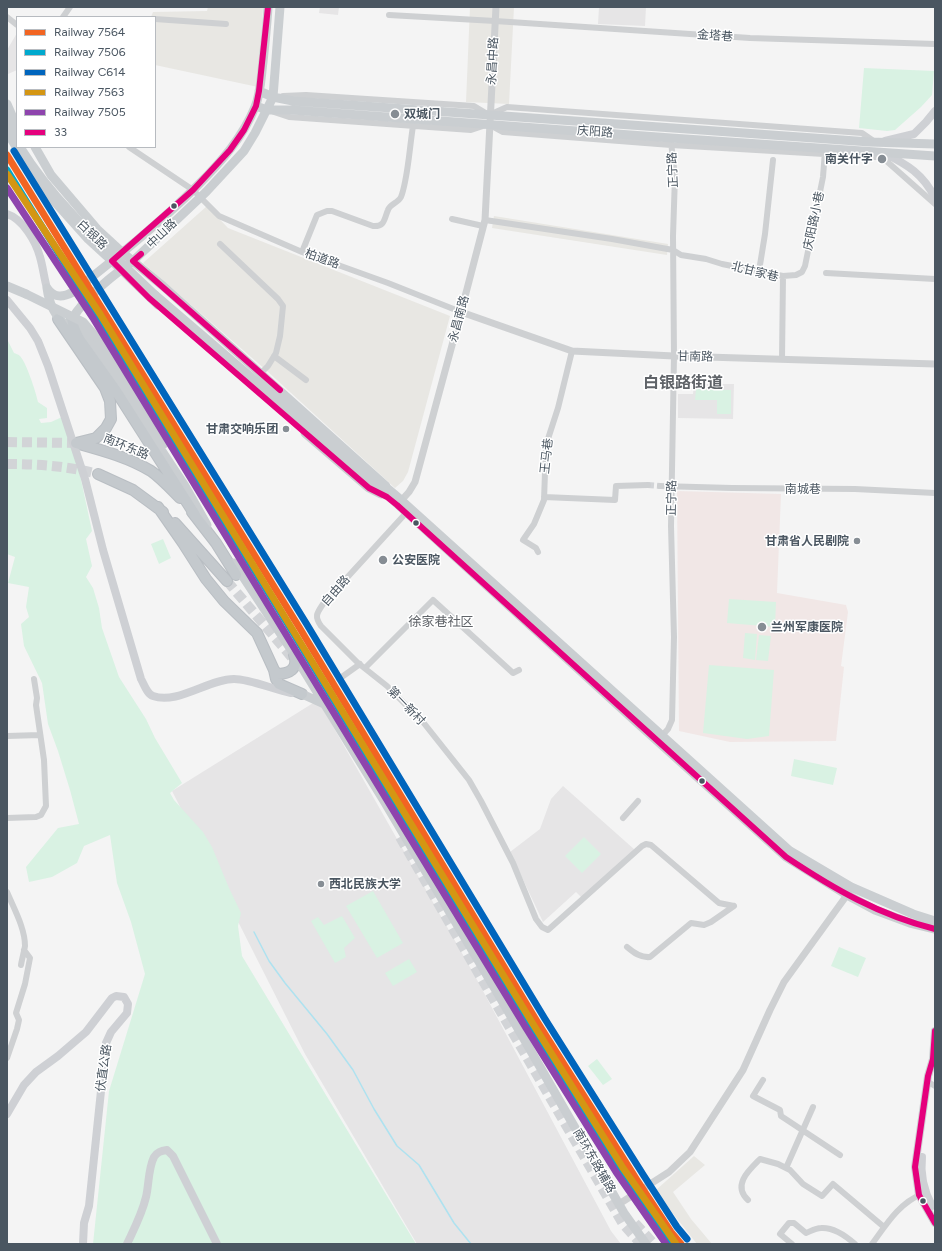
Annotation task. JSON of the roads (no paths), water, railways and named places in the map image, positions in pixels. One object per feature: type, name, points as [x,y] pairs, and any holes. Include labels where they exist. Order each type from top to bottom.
[{"type":"highway","points":[[72,318],[74,328],[79,339],[116,391],[195,516]]},
{"type":"highway","name":"南环东路","points":[[58,319],[105,388],[110,401],[111,419],[106,428],[96,438],[76,443],[106,451],[130,460],[152,472],[195,516],[216,543],[236,575]]},
{"type":"highway","points":[[98,474],[133,490],[158,508],[178,526],[227,581]]},
{"type":"highway","points":[[158,508],[206,579],[224,601],[257,633],[279,684],[302,694]]},
{"type":"highway","points":[[274,670],[276,674],[286,674],[295,666],[296,661],[294,655]]},
{"type":"main road","name":"中山路","points":[[47,288],[52,294],[57,296],[68,295],[123,253],[193,190],[230,150],[244,130],[256,106],[268,7]]},
{"type":"main road","name":"中山路","points":[[72,318],[87,300],[133,261],[206,192],[248,145],[273,97],[280,7]]},
{"type":"main road","name":"庆阳路","points":[[259,91],[273,97],[293,101],[489,120],[671,141],[883,155],[935,156]]},
{"type":"main road","name":"庆阳路","points":[[256,106],[267,110],[489,120],[935,144]]},
{"type":"main road","points":[[9,107],[16,116]]},
{"type":"main road","points":[[9,107],[16,124]]},
{"type":"main road","points":[[877,142],[914,134],[935,111]]},
{"type":"main road","points":[[7,120],[16,139]]},
{"type":"main road","points":[[7,132],[16,147]]},
{"type":"main road","points":[[17,148],[38,183],[88,240],[112,261],[149,298],[369,488],[389,494]]},
{"type":"main road","name":"白银路","points":[[21,148],[59,201],[80,224],[155,295],[372,479]]},
{"type":"main road","name":"白银路","points":[[26,148],[37,166],[62,198],[87,225],[159,291],[399,503],[660,739],[786,857],[846,895],[875,910],[910,923],[935,929]]},
{"type":"main road","points":[[36,148],[51,175],[96,229],[163,286],[377,476],[389,494]]},
{"type":"main road","points":[[883,155],[894,158],[919,174],[935,198]]},
{"type":"main road","points":[[7,214],[13,216],[22,224],[29,234],[40,257],[50,303],[58,319],[66,325],[69,325],[72,318],[78,324],[185,486]]},
{"type":"main road","points":[[7,286],[83,322],[96,338],[152,424],[184,481],[185,486]]},
{"type":"main road","points":[[7,300],[30,328],[38,341],[48,366],[85,479],[103,550],[141,679],[147,690],[152,696],[165,698],[186,694],[212,683],[236,679],[290,693],[302,694],[324,704]]},
{"type":"main road","name":"南环东路辅路","points":[[185,486],[202,518],[254,592],[402,832],[623,1202],[624,1213],[646,1244]]},
{"type":"main road","name":"白银路","points":[[399,503],[406,513],[660,739],[790,851],[851,887],[913,914],[935,921]]},
{"type":"main road","name":"伏直公路","points":[[7,1114],[24,1085],[36,1072],[58,1056],[86,1032],[112,998],[116,996],[124,997],[128,1004],[127,1013],[111,1032],[106,1043],[88,1206],[84,1223],[83,1244]]},
{"type":"main road","points":[[932,1084],[935,1031]]},
{"type":"main road","points":[[935,1068],[921,1167],[923,1194],[935,1223]]},
{"type":"main road","points":[[127,1244],[139,1218],[146,1197],[154,1157],[159,1152],[167,1150],[173,1156],[217,1244]]},
{"type":"main road","points":[[923,1194],[935,1212]]},
{"type":"street","points":[[64,16],[70,7]]},
{"type":"street","name":"永昌中路","points":[[489,120],[496,7]]},
{"type":"street","name":"金塔巷","points":[[389,15],[750,38],[935,44]]},
{"type":"street","points":[[7,17],[16,24]]},
{"type":"street","points":[[156,19],[226,24]]},
{"type":"street","points":[[267,110],[289,117],[471,130],[489,120]]},
{"type":"street","name":"永昌南路","points":[[399,503],[409,492],[415,482],[484,223],[489,120]]},
{"type":"street","points":[[302,252],[317,215],[322,212],[332,211],[373,226],[383,224],[388,209],[398,201],[402,192],[408,167],[413,126]]},
{"type":"street","name":"正宁路","points":[[660,739],[672,720],[674,637],[671,526],[675,176],[671,141]]},
{"type":"street","name":"柏道路","points":[[130,148],[193,190],[219,216],[302,252],[388,283],[461,312]]},
{"type":"street","name":"庆阳路小巷","points":[[783,276],[796,275],[802,272],[805,266],[823,177],[825,151]]},
{"type":"street","points":[[883,155],[935,204]]},
{"type":"street","points":[[759,271],[765,234],[773,160]]},
{"type":"street","points":[[452,219],[612,240],[673,250]]},
{"type":"street","points":[[220,244],[278,299],[282,306],[280,336],[276,353],[268,366],[261,373]]},
{"type":"street","name":"北甘家巷","points":[[673,250],[681,255],[783,276],[782,358]]},
{"type":"street","points":[[826,272],[935,279]]},
{"type":"street","name":"甘南路","points":[[461,312],[572,351],[674,356],[782,358],[935,364]]},
{"type":"street","name":"王马巷","points":[[538,552],[536,548],[523,540],[534,524],[544,497],[546,444],[558,408],[572,351]]},
{"type":"street","points":[[274,356],[306,380]]},
{"type":"street","points":[[544,497],[615,500],[614,490],[616,486],[648,485]]},
{"type":"street","name":"南城巷","points":[[660,486],[855,489],[935,494]]},
{"type":"street","name":"自由路","points":[[362,666],[321,626],[318,621],[317,613],[323,604],[406,513]]},
{"type":"street","points":[[339,679],[362,666],[433,600],[513,673],[519,670]]},
{"type":"street","name":"第一新村","points":[[362,666],[387,686],[423,722],[469,780],[513,863],[536,919],[542,927],[548,930],[646,844],[651,845],[719,903],[734,906],[711,922],[704,925],[691,923],[650,958],[644,958],[627,948]]},
{"type":"street","points":[[7,818],[36,817],[41,815],[46,806],[44,760],[34,678]]},
{"type":"street","points":[[7,736],[40,736]]},
{"type":"street","points":[[623,818],[638,801]]},
{"type":"street","points":[[7,892],[19,920],[24,946],[21,965]]},
{"type":"street","points":[[623,1202],[669,1172],[690,1152],[743,1070],[784,982],[846,895]]},
{"type":"street","points":[[7,1058],[17,1029],[19,1020],[16,1013],[25,984],[30,958],[24,950]]},
{"type":"street","points":[[763,1080],[753,1096],[780,1110],[781,1116],[840,1155]]},
{"type":"street","points":[[786,1168],[813,1107]]},
{"type":"street","points":[[748,1200],[743,1195],[741,1189],[743,1180],[760,1159],[778,1164],[790,1170],[803,1184],[822,1196],[833,1184],[884,1227]]},
{"type":"street","points":[[872,1244],[901,1206],[923,1194]]},
{"type":"street","points":[[792,1244],[780,1234],[789,1223],[794,1223],[806,1233],[819,1228],[827,1228],[846,1236],[855,1244]]},
{"type":"waterway","points":[[254,932],[269,961],[327,1034],[353,1070],[374,1109],[397,1146],[419,1165],[454,1223],[471,1244]]},
{"type":"tunnel","points":[[7,442],[76,443]]},
{"type":"tunnel","points":[[7,464],[52,466],[98,474]]},
{"type":"tunnel","points":[[648,485],[660,486]]},
{"type":"tunnel","points":[[227,581],[294,660]]},
{"type":"tunnel","points":[[273,617],[323,672],[478,952]]},
{"type":"tunnel","points":[[400,837],[623,1224],[641,1244]]},
{"type":"tunnel","points":[[635,1223],[654,1244]]},
{"type":"rail line","name":"C614","points":[[14,151],[306,623],[545,1019],[644,1176],[677,1227],[687,1239]]},
{"type":"rail line","name":"7564","points":[[7,155],[299,627],[538,1023],[637,1180],[671,1232],[681,1244]]},
{"type":"rail line","name":"7506","points":[[7,170],[292,631],[531,1027],[630,1184],[671,1244]]},
{"type":"rail line","name":"7563","points":[[7,174],[100,314],[533,1024],[623,1168],[676,1244]]},
{"type":"rail line","name":"7505","points":[[7,188],[93,318],[526,1028],[616,1172],[666,1244]]},
{"type":"place","name":"双城门","points":[[395,114]]},
{"type":"place","name":"南关什字","points":[[882,159]]},
{"type":"place","name":"甘肃交响乐团","points":[[286,429]]},
{"type":"place","name":"甘肃省人民剧院","points":[[857,541]]},
{"type":"place","name":"公安医院","points":[[383,560]]},
{"type":"place","name":"兰州军康医院","points":[[762,627]]},
{"type":"place","name":"西北民族大学","points":[[321,884]]},
{"type":"district","name":"白银路街道","points":[[683,383]]},
{"type":"district","name":"徐家巷社区","points":[[441,622]]}]
